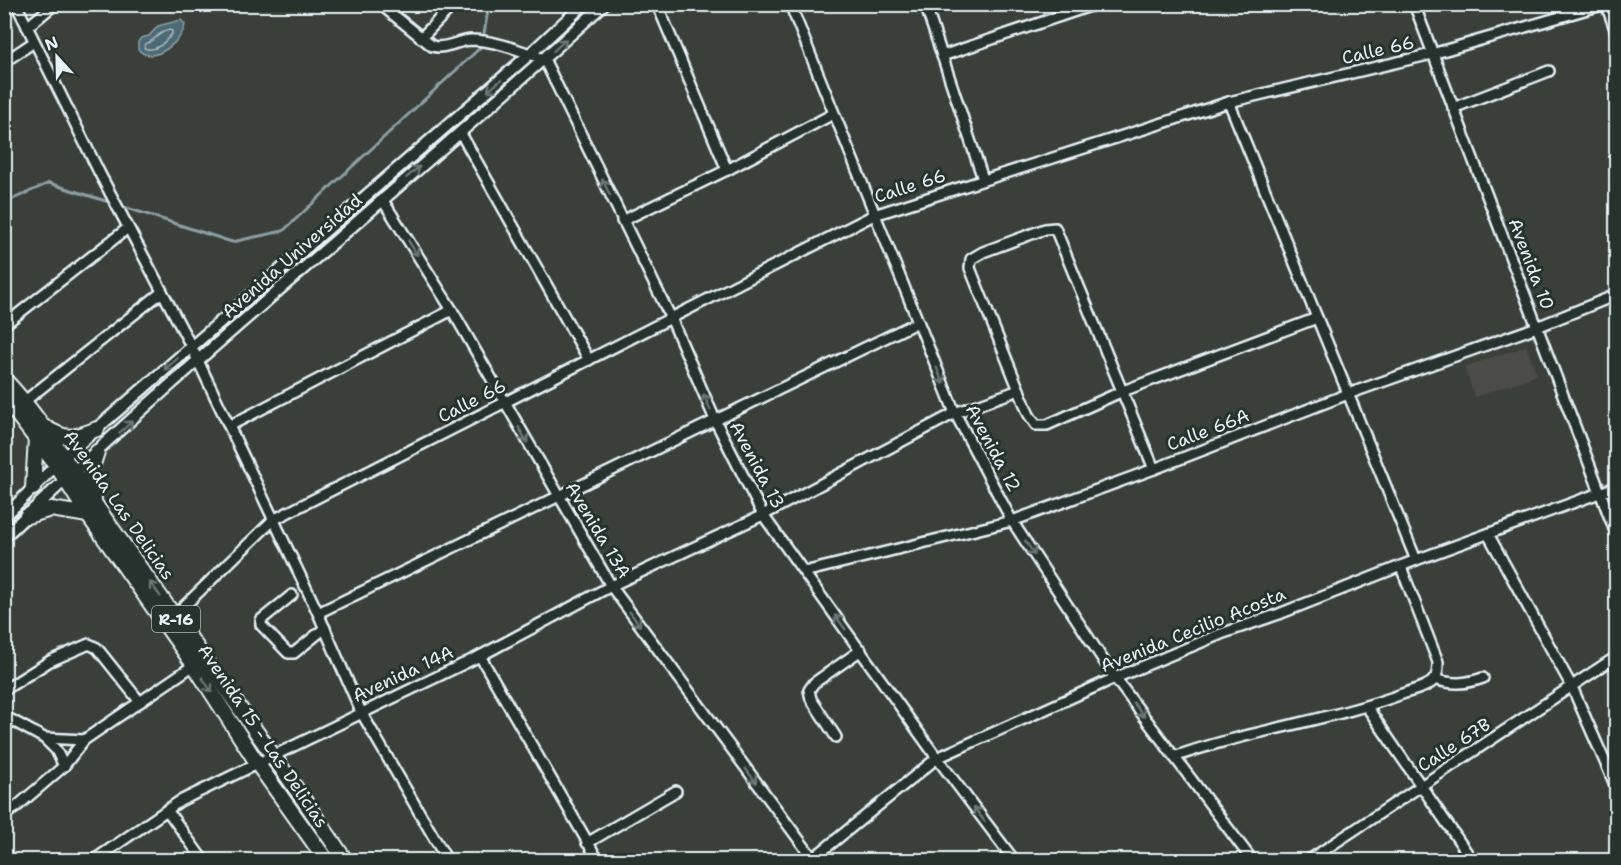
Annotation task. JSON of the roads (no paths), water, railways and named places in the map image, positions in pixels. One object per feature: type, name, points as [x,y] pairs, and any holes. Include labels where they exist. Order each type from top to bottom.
[{"type":"main road","name":"Avenida Las Delicias","points":[[4,379],[25,401],[39,432],[92,510],[174,616],[274,755],[345,861]]},
{"type":"main road","name":"R-16","points":[[4,397],[39,432]]},
{"type":"main road","points":[[33,488],[39,432],[77,437],[97,429]]},
{"type":"main road","points":[[27,516],[51,509],[92,510],[90,473],[97,452]]},
{"type":"main road","name":"Avenida 15 - Las Delicias","points":[[92,510],[257,763],[326,861]]},
{"type":"street","points":[[16,4],[114,201],[191,346],[318,613],[362,712],[447,861]]},
{"type":"street","points":[[27,27],[55,4]]},
{"type":"street","points":[[380,4],[421,38],[440,49],[458,41],[470,40],[490,42],[544,59]]},
{"type":"street","points":[[421,38],[454,4]]},
{"type":"street","name":"Avenida Universidad","points":[[7,510],[191,346],[530,54],[584,4]]},
{"type":"street","name":"Avenida Universidad","points":[[4,537],[198,362],[604,4]]},
{"type":"street","points":[[657,4],[728,170]]},
{"type":"street","name":"Avenida 12","points":[[790,4],[955,413],[1012,521],[1115,678],[1252,861]]},
{"type":"street","points":[[925,4],[983,179]]},
{"type":"street","points":[[942,56],[1071,8],[1096,4]]},
{"type":"street","name":"Avenida 10","points":[[1414,4],[1617,534]]},
{"type":"street","points":[[1605,4],[1617,32]]},
{"type":"street","name":"Calle 66","points":[[174,616],[273,520],[874,215],[1229,102],[1432,54],[1605,4]]},
{"type":"street","points":[[4,62],[34,42]]},
{"type":"street","name":"Avenida 13","points":[[544,59],[671,318],[716,422],[763,515],[937,758],[1014,861]]},
{"type":"street","points":[[1453,108],[1549,71]]},
{"type":"street","points":[[1229,102],[1416,560]]},
{"type":"street","points":[[622,221],[728,170],[833,114]]},
{"type":"street","points":[[460,132],[589,360]]},
{"type":"street","name":"Avenida 13A","points":[[382,199],[452,310],[612,586],[813,860]]},
{"type":"street","points":[[4,325],[127,226]]},
{"type":"street","points":[[1154,469],[1124,391],[1055,228],[1045,229],[983,252],[971,259],[970,268],[1029,415],[1036,425],[1047,425],[1124,391],[1317,318]]},
{"type":"street","points":[[25,401],[162,292]]},
{"type":"street","name":"Calle 66A","points":[[804,572],[1012,521],[1348,394],[1537,327],[1617,295]]},
{"type":"street","points":[[229,426],[452,310]]},
{"type":"street","points":[[318,613],[716,422],[918,322]]},
{"type":"street","points":[[480,656],[612,586],[763,515],[955,413],[1019,390]]},
{"type":"street","name":"Avenida Cecilio Acosta","points":[[813,860],[937,758],[1115,678],[1221,634],[1617,487]]},
{"type":"street","points":[[1488,534],[1572,687],[1617,787]]},
{"type":"street","points":[[1174,757],[1203,747],[1367,707],[1420,687],[1434,679],[1438,670],[1438,662],[1401,567]]},
{"type":"street","points":[[292,595],[261,620],[261,625],[288,653],[294,653],[325,628]]},
{"type":"street","points":[[4,690],[50,661],[92,644],[140,702]]},
{"type":"street","points":[[836,737],[811,699],[809,690],[814,682],[861,651]]},
{"type":"street","name":"Avenida 14A","points":[[94,861],[180,801],[480,656],[598,861]]},
{"type":"street","name":"Calle 67B","points":[[1309,861],[1617,657]]},
{"type":"street","points":[[4,815],[64,766],[84,740],[194,665]]},
{"type":"street","points":[[1434,679],[1449,684],[1463,684],[1483,678]]},
{"type":"street","points":[[1367,707],[1472,861]]},
{"type":"street","points":[[4,716],[44,738],[56,750],[64,766]]},
{"type":"street","points":[[44,738],[84,740]]},
{"type":"street","points":[[587,843],[676,791]]},
{"type":"street","points":[[167,810],[203,861]]},
{"type":"water","points":[[181,20],[185,24],[183,30],[173,44],[166,49],[151,55],[144,54],[138,49],[138,42],[141,38],[149,36],[158,26]]},
{"type":"waterway","points":[[118,205],[232,242],[283,231],[482,46],[489,4]]},
{"type":"waterway","points":[[4,203],[49,183],[112,203]]}]
